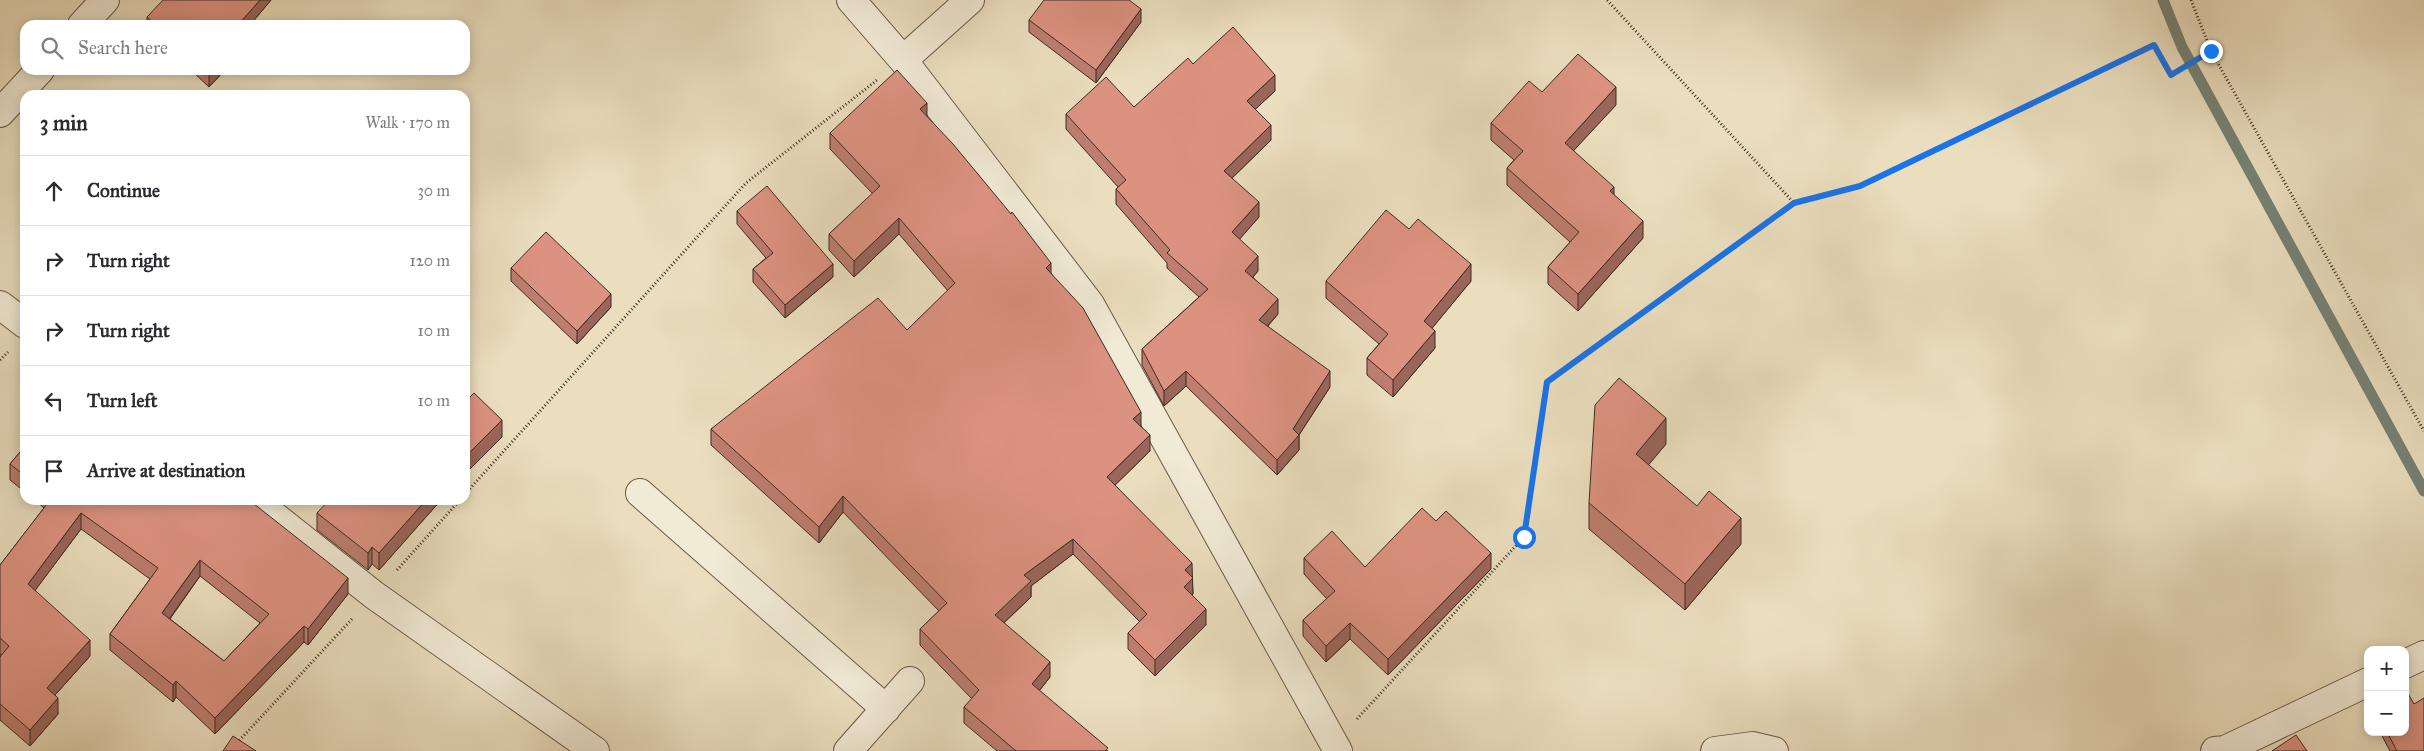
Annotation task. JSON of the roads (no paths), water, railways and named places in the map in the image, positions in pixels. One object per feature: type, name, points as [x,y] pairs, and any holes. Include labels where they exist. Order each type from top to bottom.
[{"type":"street","points":[[87,20],[106,0]]},
{"type":"street","points":[[851,0],[903,60],[1090,304],[1336,748]]},
{"type":"street","points":[[903,60],[970,0]]},
{"type":"street","points":[[22,90],[35,75]]},
{"type":"street","points":[[0,114],[20,92]]},
{"type":"street","points":[[0,306],[20,320]]},
{"type":"street","points":[[640,493],[886,709]]},
{"type":"street","points":[[260,505],[374,595],[595,751]]},
{"type":"street","points":[[2409,662],[2424,655]]},
{"type":"street","points":[[848,751],[910,681]]},
{"type":"street","points":[[2215,751],[2224,750],[2364,684]]},
{"type":"street","points":[[1715,751],[1753,746],[1774,751]]},
{"type":"waterway","points":[[2163,0],[2182,47],[2424,491]]}]
